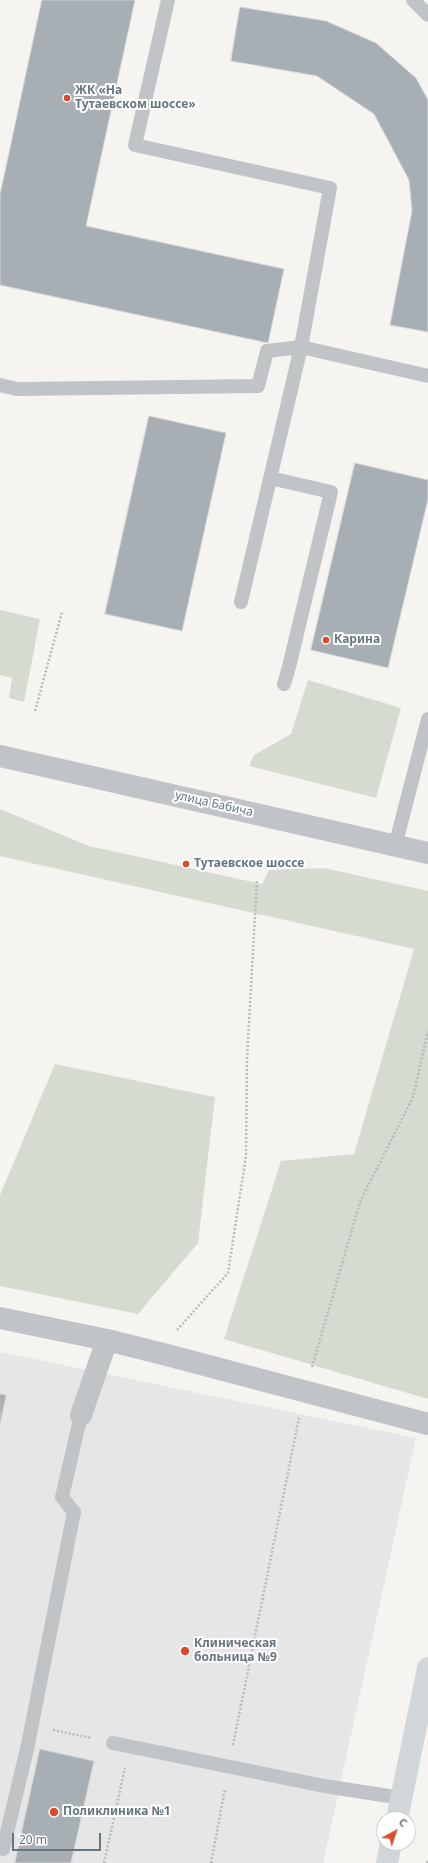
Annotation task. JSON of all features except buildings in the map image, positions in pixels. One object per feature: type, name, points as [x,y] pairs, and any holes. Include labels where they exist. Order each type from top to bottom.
[{"type":"main road","points":[[399,1811],[428,1668]]},
{"type":"main road","points":[[387,1863],[389,1851]]},
{"type":"street","name":"улица Бабича","points":[[0,756],[428,853]]},
{"type":"street","points":[[0,1318],[107,1340],[428,1424]]},
{"type":"street","points":[[81,1414],[107,1340]]},
{"type":"lane","points":[[168,0],[135,145],[330,188],[302,347],[241,602]]},
{"type":"lane","points":[[413,0],[428,15]]},
{"type":"lane","points":[[0,385],[17,389],[258,386],[267,351],[302,347],[428,376]]},
{"type":"lane","points":[[270,478],[331,492],[290,667],[284,684]]},
{"type":"lane","points":[[395,846],[428,719]]},
{"type":"lane","points":[[0,1848],[3,1849],[32,1725],[74,1512],[62,1497],[81,1414]]},
{"type":"lane","points":[[113,1743],[324,1786],[402,1798]]},
{"type":"path","points":[[35,711],[62,612]]},
{"type":"path","points":[[167,1355],[173,1334],[228,1273],[246,1156],[247,1058],[257,880]]},
{"type":"path","points":[[211,1863],[304,1391],[360,1202],[413,1097],[428,1031]]},
{"type":"path","points":[[32,1725],[113,1743]]},
{"type":"path","points":[[104,1863],[130,1746]]},
{"type":"shaded area","points":[[0,610],[40,619],[24,702],[9,698],[12,678],[0,675]]},
{"type":"shaded area","points":[[308,680],[401,708],[376,798],[249,766],[254,755],[291,734]]},
{"type":"shaded area","points":[[0,809],[89,846],[262,884],[269,870],[324,868],[428,891],[428,1399],[224,1339],[281,1161],[354,1154],[414,949],[0,856]]},
{"type":"shaded area","points":[[55,1064],[215,1097],[198,1243],[138,1314],[0,1286],[0,1195]]},
{"type":"shaded area","name":"Клиническая больница №9","points":[[0,1352],[416,1438],[323,1863],[0,1863]]},
{"type":"place","name":"ЖК «На Тутаевском шоссе»","points":[[67,98]]},
{"type":"place","name":"Карина","points":[[326,640]]},
{"type":"place","name":"Тутаевское шоссе","points":[[186,864]]},
{"type":"place","name":"Клиническая больница №9","points":[[185,1651]]},
{"type":"place","name":"Поликлиника №1","points":[[54,1812]]}]
